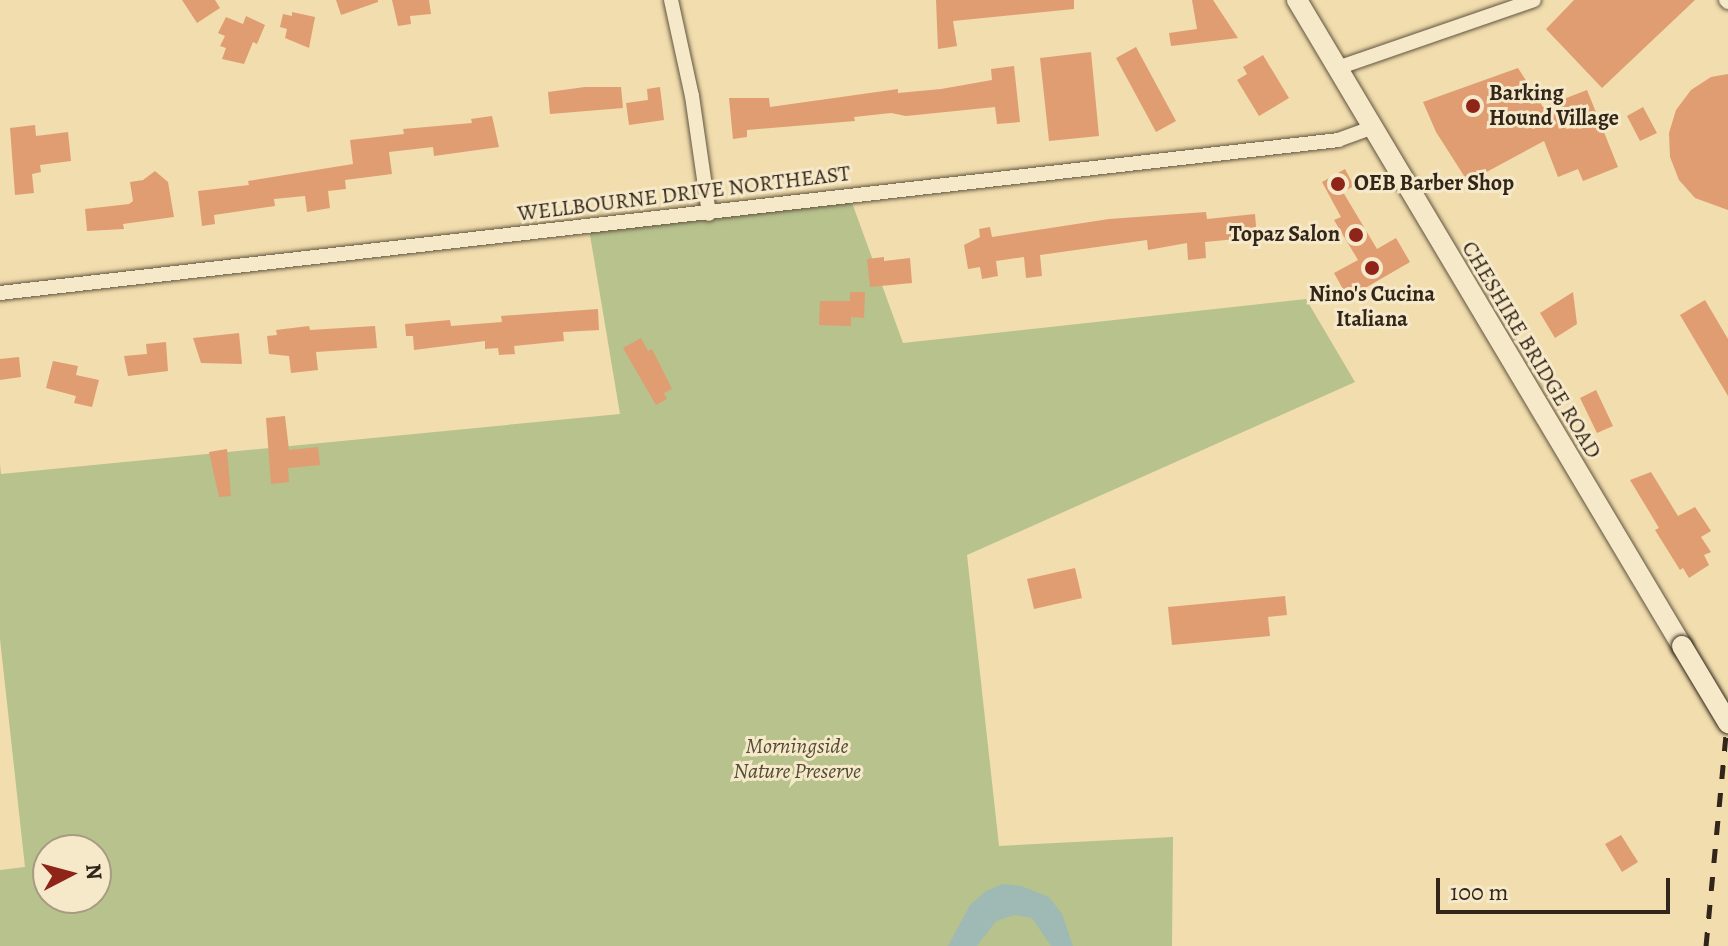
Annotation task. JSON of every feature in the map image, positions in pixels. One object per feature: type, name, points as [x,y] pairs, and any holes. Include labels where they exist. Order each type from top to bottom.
[{"type":"main road","name":"CHESHIRE BRIDGE ROAD","points":[[1297,0],[1728,723]]},
{"type":"street","points":[[671,0],[692,96],[709,214]]},
{"type":"street","points":[[1337,68],[1534,0]]},
{"type":"street","name":"WELLBOURNE DRIVE NORTHEAST","points":[[0,293],[1338,140],[1371,128]]},
{"type":"green space","name":"Morningside Nature Preserve","points":[[851,200],[903,343],[1306,299],[1355,382],[967,555],[999,846],[1173,837],[1172,946],[0,946],[0,870],[25,867],[0,639],[0,464],[1,474],[620,414],[589,229]]},
{"type":"water","points":[[1003,884],[1021,886],[1049,897],[1062,914],[1073,946],[1051,946],[1032,918],[1014,915],[996,921],[977,946],[948,946],[970,905],[986,891]]},
{"type":"building","points":[[182,0],[215,0],[220,8],[197,23]]},
{"type":"building","points":[[336,0],[378,0],[378,2],[341,15]]},
{"type":"building","points":[[392,0],[429,0],[431,14],[410,16],[411,24],[398,26]]},
{"type":"building","points":[[936,0],[1074,0],[1074,9],[953,21],[957,46],[938,49]]},
{"type":"building","points":[[1192,0],[1213,0],[1238,38],[1171,46],[1169,33],[1197,29]]},
{"type":"building","points":[[1574,0],[1695,0],[1602,88],[1546,29]]},
{"type":"building","points":[[292,12],[315,17],[309,48],[285,38],[287,29],[280,27],[283,14],[292,16]]},
{"type":"building","points":[[246,16],[265,25],[257,44],[253,42],[244,64],[222,59],[226,48],[220,46],[225,36],[218,33],[226,17],[243,24]]},
{"type":"building","points":[[1136,47],[1176,121],[1156,132],[1116,58]]},
{"type":"building","points":[[1091,52],[1099,136],[1049,141],[1040,58]]},
{"type":"building","points":[[1263,55],[1289,98],[1259,116],[1237,80],[1247,74],[1243,67]]},
{"type":"building","points":[[1014,66],[1020,122],[997,124],[995,107],[906,116],[891,113],[854,117],[855,121],[747,130],[747,137],[733,139],[729,98],[769,98],[770,107],[898,89],[898,93],[941,89],[992,80],[991,69]]},
{"type":"building","points":[[1518,68],[1543,107],[1587,90],[1618,167],[1583,181],[1578,169],[1558,177],[1544,141],[1468,182],[1436,132],[1423,102]]},
{"type":"building","points":[[1728,74],[1728,210],[1695,198],[1679,180],[1670,157],[1669,133],[1676,110],[1691,90],[1711,77]]},
{"type":"building","points":[[585,87],[621,87],[623,108],[550,114],[548,92]]},
{"type":"building","points":[[660,87],[664,120],[629,125],[626,103],[648,100],[647,89]]},
{"type":"building","points":[[1643,107],[1657,133],[1640,141],[1627,116]]},
{"type":"building","points":[[492,116],[499,147],[434,156],[433,147],[389,152],[392,174],[345,180],[346,189],[328,191],[330,208],[307,212],[305,196],[274,199],[275,206],[214,215],[215,224],[202,226],[198,191],[249,185],[248,181],[353,164],[350,140],[404,134],[403,129],[472,123],[471,119]]},
{"type":"building","points":[[35,125],[36,136],[68,132],[71,161],[40,165],[41,172],[32,174],[34,193],[15,195],[10,128]]},
{"type":"building","points":[[1345,169],[1354,186],[1343,192],[1377,249],[1396,238],[1410,262],[1348,298],[1334,273],[1358,260],[1334,220],[1341,217],[1322,182]]},
{"type":"building","points":[[155,171],[168,182],[174,217],[123,224],[124,229],[87,231],[85,209],[129,204],[133,201],[130,182],[143,180]]},
{"type":"building","points":[[1206,212],[1207,219],[1255,214],[1257,237],[1205,242],[1206,258],[1188,260],[1187,243],[1148,250],[1147,240],[1040,255],[1042,276],[1026,278],[1024,257],[996,261],[998,276],[982,279],[980,267],[968,269],[964,245],[980,237],[979,229],[990,227],[992,237],[1109,219]]},
{"type":"building","points":[[884,257],[884,261],[910,258],[912,283],[870,287],[867,259]]},
{"type":"building","points":[[850,292],[865,292],[864,318],[851,317],[851,326],[819,325],[820,301],[850,301]]},
{"type":"building","points":[[1573,292],[1577,324],[1555,338],[1540,313]]},
{"type":"building","points":[[1705,300],[1728,339],[1728,396],[1680,315]]},
{"type":"building","points":[[598,309],[599,330],[563,332],[564,341],[514,346],[515,354],[499,355],[498,348],[485,349],[485,341],[414,350],[413,336],[406,336],[405,324],[450,320],[451,326],[502,322],[501,316]]},
{"type":"building","points":[[309,326],[310,330],[375,326],[377,348],[316,352],[318,370],[291,373],[289,356],[269,354],[267,336],[277,335],[276,330]]},
{"type":"building","points":[[239,333],[242,364],[201,363],[193,338]]},
{"type":"building","points":[[641,338],[648,351],[652,349],[672,389],[664,393],[667,399],[656,405],[623,348]]},
{"type":"building","points":[[166,342],[168,371],[128,376],[124,356],[147,354],[146,344]]},
{"type":"building","points":[[19,357],[21,377],[0,380],[0,359]]},
{"type":"building","points":[[53,361],[78,366],[76,375],[99,380],[92,407],[74,403],[76,396],[46,388]]},
{"type":"building","points":[[1596,390],[1613,426],[1597,433],[1580,398]]},
{"type":"building","points":[[285,416],[289,450],[318,447],[320,465],[288,468],[289,482],[271,484],[266,418]]},
{"type":"building","points":[[227,449],[231,496],[219,497],[209,452]]},
{"type":"building","points":[[1651,472],[1678,516],[1695,507],[1711,531],[1701,537],[1711,552],[1704,555],[1709,565],[1689,578],[1683,568],[1680,570],[1655,530],[1659,528],[1630,480]]},
{"type":"building","points":[[1075,568],[1082,598],[1034,609],[1027,579]]},
{"type":"building","points":[[1285,596],[1287,615],[1268,617],[1270,636],[1172,645],[1168,607]]},
{"type":"building","points":[[1621,835],[1638,862],[1622,872],[1605,844]]},
{"type":"railway","points":[[1706,946],[1728,714]]},
{"type":"place","name":"Barking Hound Village","points":[[1473,106]]},
{"type":"place","name":"OEB Barber Shop","points":[[1338,184]]},
{"type":"place","name":"Topaz Salon","points":[[1356,235]]},
{"type":"place","name":"Nino's Cucina Italiana","points":[[1372,268]]}]
